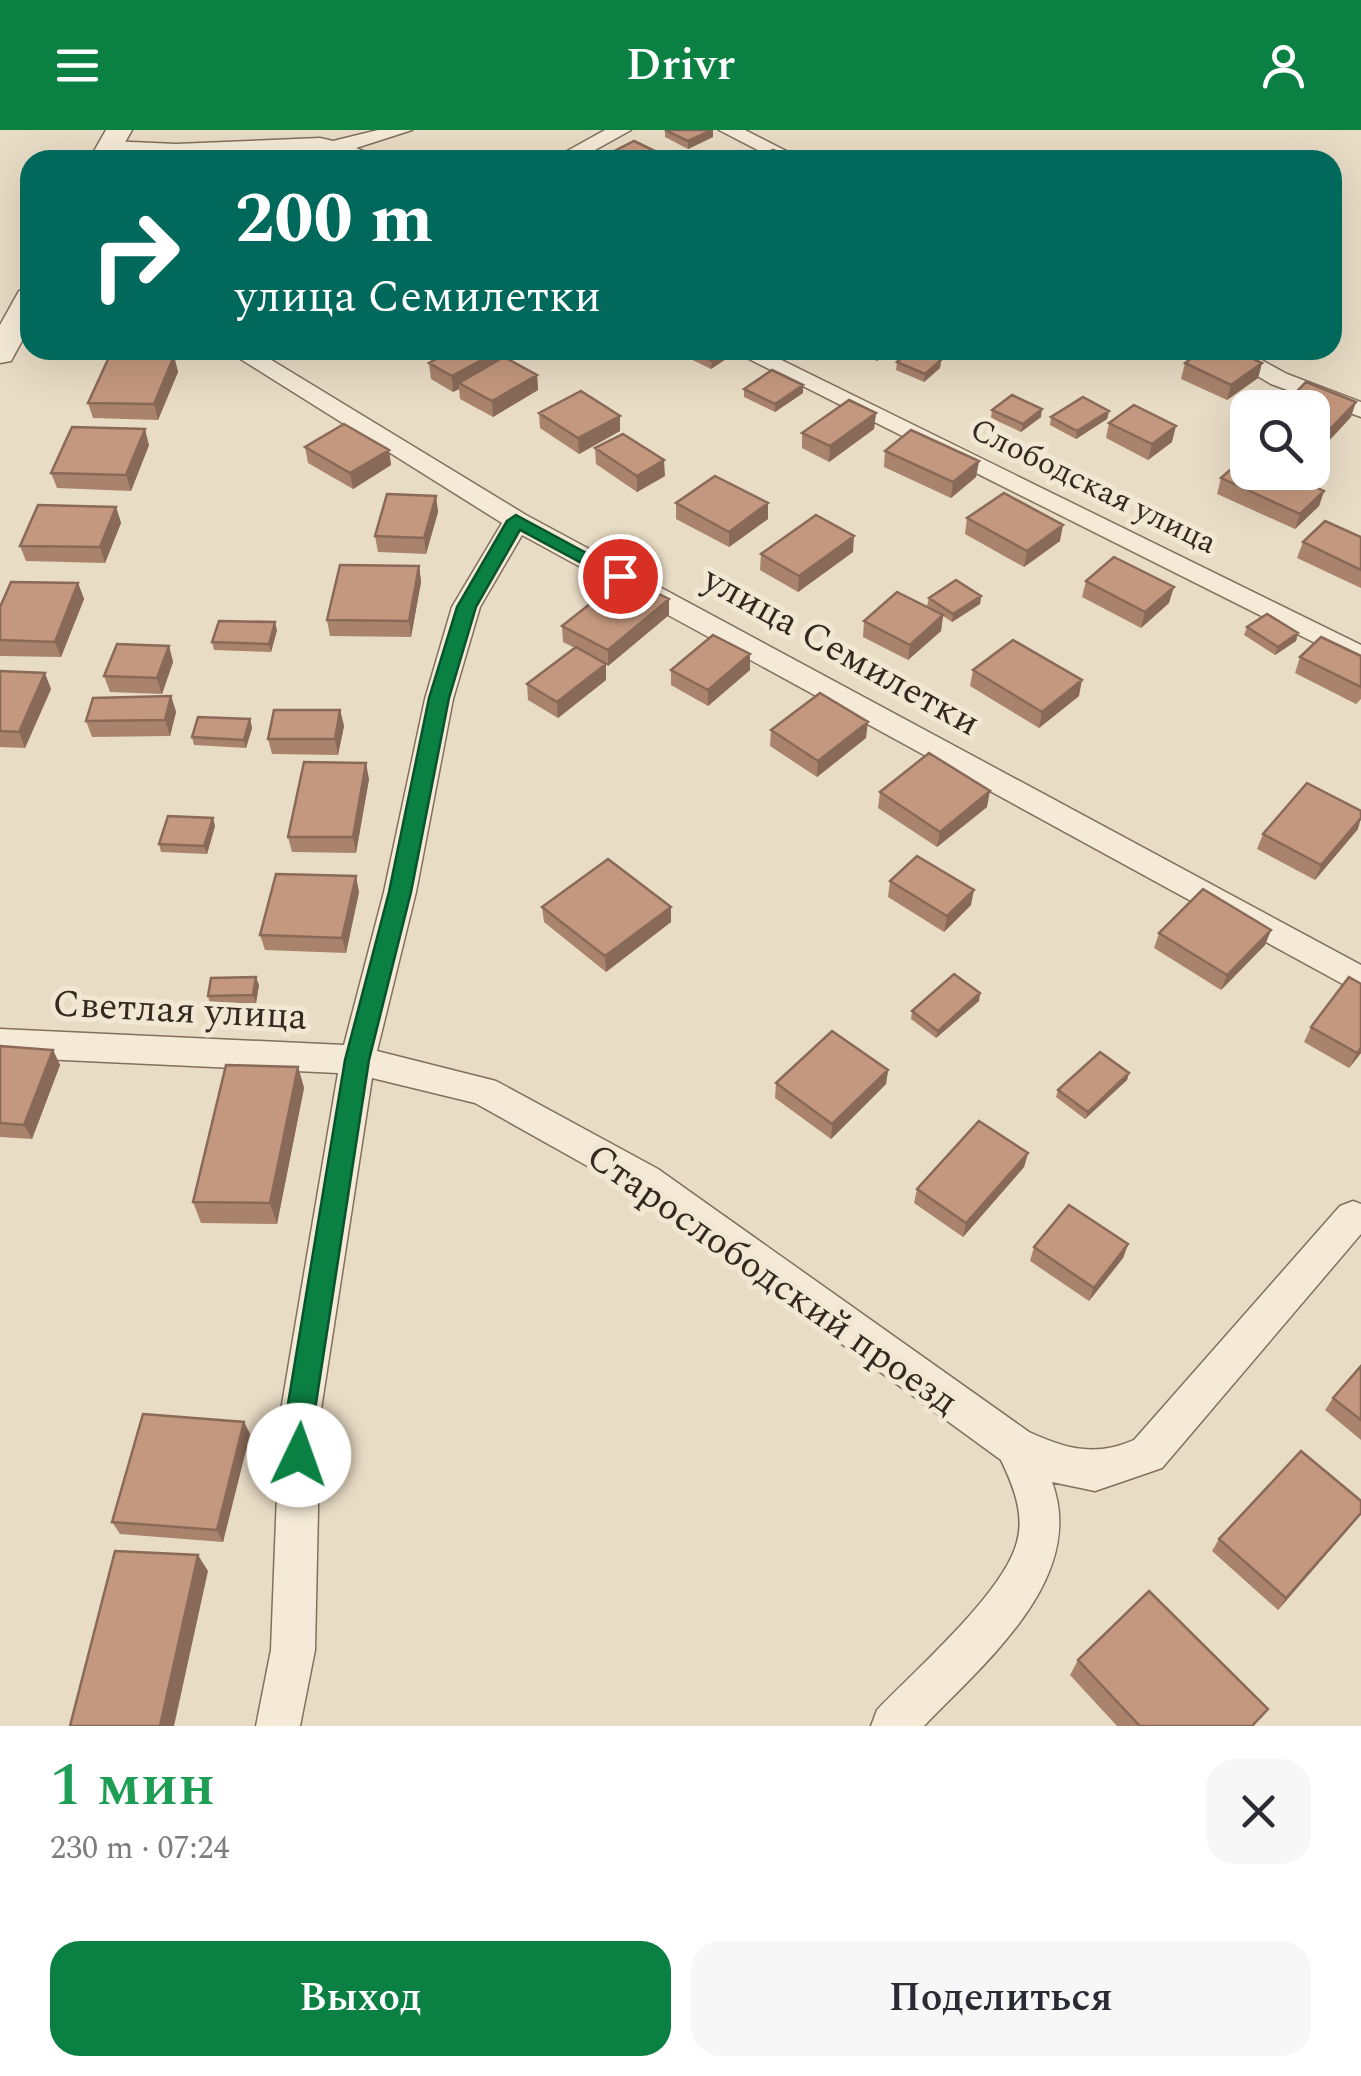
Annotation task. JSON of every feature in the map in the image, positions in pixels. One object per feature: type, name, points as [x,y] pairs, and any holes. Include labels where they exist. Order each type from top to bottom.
[{"type":"street","points":[[110,146],[336,147],[402,130]]},
{"type":"street","points":[[581,150],[621,130]]},
{"type":"street","points":[[729,130],[772,150]]},
{"type":"street","points":[[336,147],[345,150]]},
{"type":"street","points":[[0,354],[20,316]]},
{"type":"street","name":"улица Семилетки","points":[[254,360],[516,521],[1361,981]]},
{"type":"street","name":"Слободская улица","points":[[763,360],[1361,656]]},
{"type":"street","points":[[1244,360],[1361,410]]},
{"type":"street","points":[[278,1726],[293,1650],[300,1416],[357,1060],[455,644],[466,607],[516,521]]},
{"type":"street","name":"Светлая улица","points":[[0,1043],[357,1060]]},
{"type":"street","name":"Старослободский проезд","points":[[357,1060],[484,1091],[645,1180],[1015,1446],[1062,1468],[1108,1473],[1148,1454],[1353,1217]]},
{"type":"street","points":[[893,1726],[1019,1587],[1040,1541],[1038,1493],[1015,1446]]},
{"type":"building","points":[[665,130],[712,130],[688,141]]},
{"type":"building","points":[[634,141],[653,150],[616,150]]},
{"type":"building","points":[[108,360],[172,360],[154,404],[88,403]]},
{"type":"building","points":[[435,360],[482,360],[452,376],[429,363]]},
{"type":"building","points":[[499,360],[510,360],[537,375],[492,401],[459,383]]},
{"type":"building","points":[[900,360],[941,360],[925,374],[897,362]]},
{"type":"building","points":[[1256,360],[1262,363],[1231,385],[1185,363]]},
{"type":"building","points":[[772,370],[803,385],[775,404],[744,389]]},
{"type":"building","points":[[1306,382],[1326,390],[1298,390]]},
{"type":"building","points":[[581,391],[620,416],[578,438],[539,413]]},
{"type":"building","points":[[1330,392],[1356,402],[1330,428]]},
{"type":"building","points":[[1012,395],[1042,409],[1023,424],[992,410]]},
{"type":"building","points":[[1083,397],[1109,411],[1077,431],[1051,417]]},
{"type":"building","points":[[849,400],[876,413],[830,446],[802,433]]},
{"type":"building","points":[[1134,405],[1176,426],[1152,444],[1109,423]]},
{"type":"building","points":[[344,424],[389,450],[350,473],[305,447]]},
{"type":"building","points":[[72,427],[145,429],[126,475],[51,473]]},
{"type":"building","points":[[911,430],[979,461],[953,482],[885,451]]},
{"type":"building","points":[[623,434],[664,460],[637,476],[595,448]]},
{"type":"building","points":[[715,476],[768,503],[729,532],[676,503]]},
{"type":"building","points":[[1247,490],[1324,491],[1300,514]]},
{"type":"building","points":[[1004,493],[1063,525],[1027,551],[967,518]]},
{"type":"building","points":[[387,494],[436,496],[424,538],[375,536]]},
{"type":"building","points":[[38,505],[116,507],[100,547],[20,546]]},
{"type":"building","points":[[816,515],[854,536],[799,576],[761,554]]},
{"type":"building","points":[[1325,521],[1361,537],[1361,570],[1303,542]]},
{"type":"building","points":[[1114,557],[1174,587],[1145,612],[1086,581]]},
{"type":"building","points":[[340,565],[419,566],[409,621],[327,620]]},
{"type":"building","points":[[624,577],[669,599],[608,650],[562,626]]},
{"type":"building","points":[[956,580],[981,596],[953,614],[929,598]]},
{"type":"building","points":[[11,582],[78,583],[55,642],[0,640],[0,607]]},
{"type":"building","points":[[897,592],[943,615],[910,645],[864,621]]},
{"type":"building","points":[[1267,614],[1298,633],[1278,647],[1247,627]]},
{"type":"building","points":[[219,621],[275,622],[269,644],[212,642]]},
{"type":"building","points":[[713,635],[750,654],[708,690],[671,670]]},
{"type":"building","points":[[1321,637],[1361,656],[1361,687],[1300,657]]},
{"type":"building","points":[[1013,640],[1082,680],[1042,712],[973,670]]},
{"type":"building","points":[[117,644],[169,646],[157,678],[104,676]]},
{"type":"building","points":[[576,647],[606,664],[557,702],[527,684]]},
{"type":"building","points":[[0,671],[45,673],[19,732],[0,731]]},
{"type":"building","points":[[820,693],[868,722],[818,761],[771,730]]},
{"type":"building","points":[[171,696],[165,720],[86,721],[93,698]]},
{"type":"building","points":[[274,710],[340,710],[335,739],[268,739]]},
{"type":"building","points":[[198,717],[250,719],[244,740],[192,737]]},
{"type":"building","points":[[929,753],[990,791],[940,832],[880,792]]},
{"type":"building","points":[[304,762],[366,763],[353,837],[288,837]]},
{"type":"building","points":[[1307,783],[1361,811],[1361,818],[1321,865],[1263,834]]},
{"type":"building","points":[[168,816],[213,818],[204,846],[159,844]]},
{"type":"building","points":[[917,856],[974,890],[947,916],[890,881]]},
{"type":"building","points":[[608,859],[671,907],[605,956],[542,907]]},
{"type":"building","points":[[276,874],[356,876],[342,938],[260,935]]},
{"type":"building","points":[[1203,889],[1271,930],[1227,975],[1159,933]]},
{"type":"building","points":[[954,974],[980,993],[938,1031],[912,1011]]},
{"type":"building","points":[[256,977],[253,995],[208,996],[211,978]]},
{"type":"building","points":[[1349,977],[1361,984],[1361,1048],[1357,1053],[1311,1027]]},
{"type":"building","points":[[832,1031],[888,1070],[832,1124],[776,1083]]},
{"type":"building","points":[[0,1046],[53,1050],[24,1125],[0,1123]]},
{"type":"building","points":[[1100,1052],[1129,1073],[1088,1112],[1058,1090]]},
{"type":"building","points":[[226,1065],[298,1067],[270,1203],[193,1202]]},
{"type":"building","points":[[979,1121],[1028,1153],[966,1223],[917,1189]]},
{"type":"building","points":[[1069,1205],[1128,1244],[1094,1288],[1034,1247]]},
{"type":"building","points":[[1361,1366],[1361,1420],[1333,1398]]},
{"type":"building","points":[[143,1414],[244,1422],[217,1530],[112,1522]]},
{"type":"building","points":[[1301,1451],[1361,1501],[1361,1513],[1286,1598],[1219,1539]]},
{"type":"building","points":[[115,1551],[198,1555],[160,1726],[70,1726]]},
{"type":"building","points":[[1149,1591],[1268,1709],[1252,1726],[1140,1726],[1078,1660]]},
{"type":"route","points":[[299,1455],[300,1416],[357,1060],[400,892],[439,698],[466,607],[516,521],[620,576]]}]
